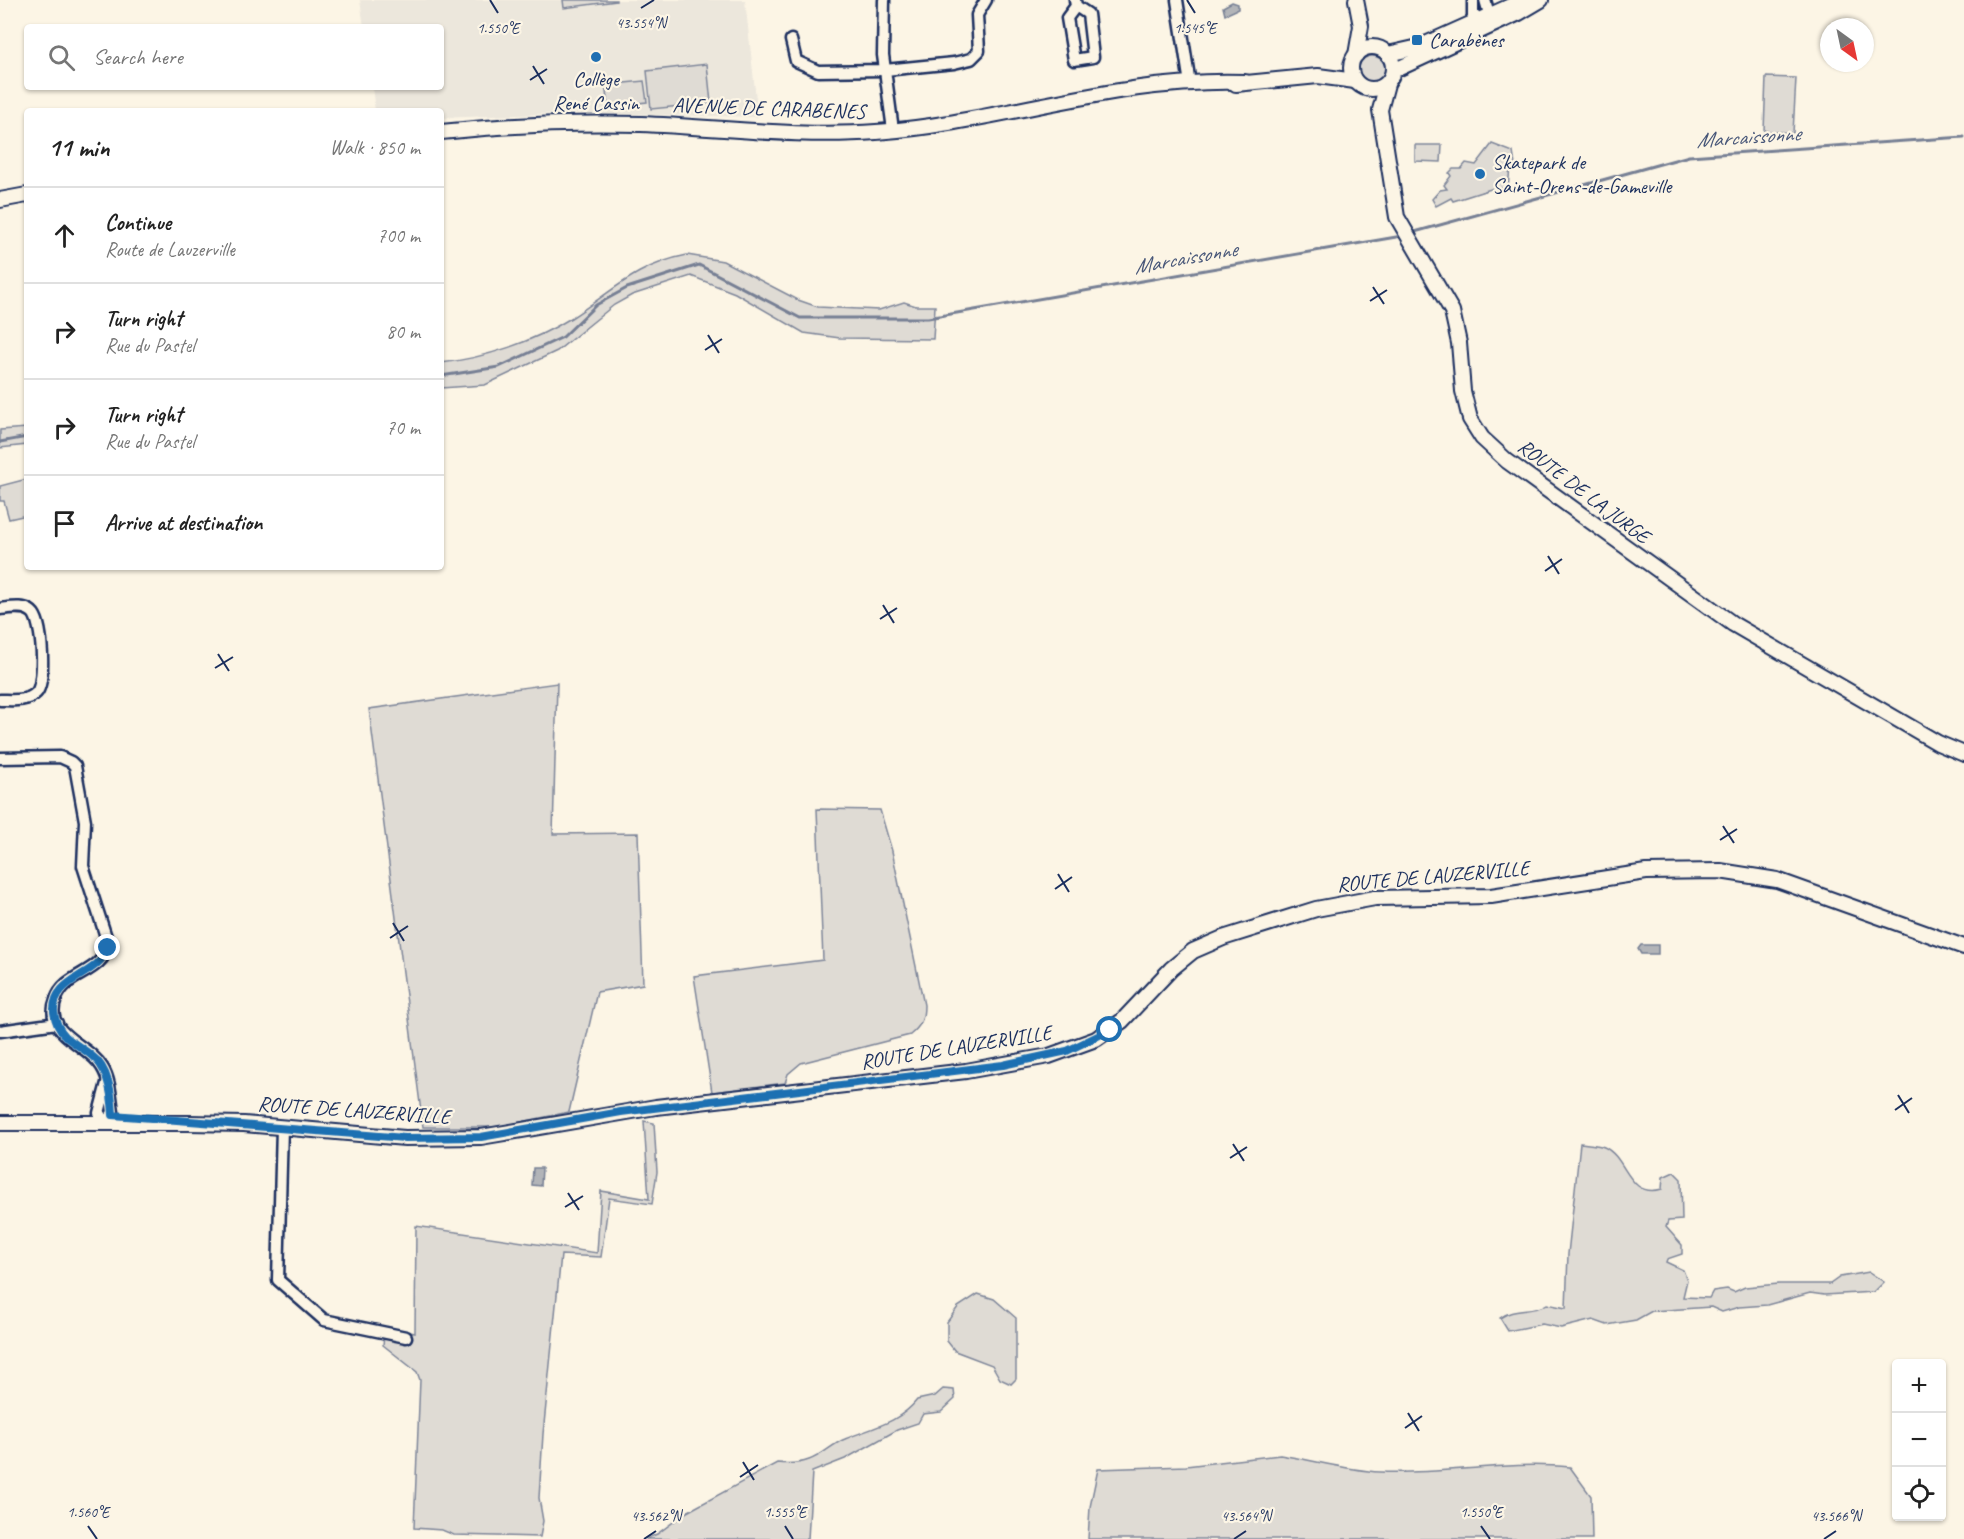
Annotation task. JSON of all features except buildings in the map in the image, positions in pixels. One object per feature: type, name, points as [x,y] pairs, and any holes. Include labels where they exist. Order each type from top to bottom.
[{"type":"street","points":[[884,0],[885,70],[893,130]]},
{"type":"street","points":[[791,39],[796,61],[809,69],[885,70],[954,63],[971,59],[980,46],[977,15],[986,0]]},
{"type":"street","points":[[1177,0],[1190,84]]},
{"type":"street","points":[[1356,0],[1361,26],[1351,71],[1360,85],[1380,88],[1387,84],[1393,70],[1489,21],[1524,0]]},
{"type":"street","points":[[1473,0],[1473,24]]},
{"type":"street","points":[[1485,0],[1489,21]]},
{"type":"street","points":[[1355,57],[1370,47],[1383,51],[1419,47],[1473,24],[1519,14],[1541,0]]},
{"type":"street","points":[[1076,3],[1088,14],[1093,57],[1074,60],[1067,18],[1076,3]]},
{"type":"street","points":[[1361,26],[1383,51],[1393,70]]},
{"type":"street","name":"AVENUE DE CARABENES","points":[[1093,95],[1129,95],[1318,76],[1339,70],[1355,57]]},
{"type":"street","name":"AVENUE DE CARABENES","points":[[1318,76],[1360,85]]},
{"type":"street","name":"AVENUE DE CARABENES","points":[[444,132],[590,124],[811,133],[893,130],[1128,89],[1245,82]]},
{"type":"street","name":"ROUTE DE LA JURGE","points":[[1387,84],[1380,110],[1394,203],[1401,225],[1452,311],[1459,343],[1466,407],[1475,428],[1492,449],[1725,619],[1928,737],[1964,754]]},
{"type":"street","name":"ROUTE DE LA JURGE","points":[[1360,85],[1380,110]]},
{"type":"street","points":[[0,200],[24,196]]},
{"type":"street","points":[[0,609],[27,609],[36,616],[40,627],[41,678],[39,690],[27,699],[0,700]]},
{"type":"street","points":[[0,758],[60,757],[71,762],[77,772],[85,822],[83,866],[108,943],[105,955],[99,964],[69,982],[58,993],[54,1005],[57,1023],[71,1041],[99,1062],[107,1083],[106,1118]]},
{"type":"street","name":"ROUTE DE LAUZERVILLE","points":[[0,1123],[106,1118],[282,1127],[405,1138],[481,1137],[621,1112],[888,1081],[1003,1065],[1067,1051],[1096,1038],[1122,1021],[1171,969],[1204,945],[1316,909],[1356,900],[1491,896],[1646,872],[1720,871],[1752,875],[1785,883],[1964,947]]},
{"type":"street","points":[[0,1031],[57,1023]]},
{"type":"street","points":[[282,1127],[278,1280],[324,1320],[406,1337]]},
{"type":"shaded area","name":"Collège René Cassin","points":[[360,0],[745,0],[758,117],[572,113],[444,118],[444,108],[375,108],[372,90],[444,90],[444,24],[364,24]]},
{"type":"shaded area","points":[[563,0],[616,0],[616,1],[564,8]]},
{"type":"shaded area","points":[[1232,2],[1238,4],[1238,9],[1225,15],[1223,7]]},
{"type":"shaded area","points":[[1372,56],[1382,59],[1385,69],[1382,79],[1372,82],[1362,79],[1359,69],[1362,59]]},
{"type":"shaded area","points":[[707,64],[711,103],[651,109],[647,71]]},
{"type":"shaded area","points":[[1766,77],[1796,78],[1793,133],[1764,131]]},
{"type":"shaded area","points":[[644,81],[647,102],[608,106],[605,85]]},
{"type":"shaded area","name":"Skatepark de Saint-Orens-de-Gameville","points":[[1492,144],[1513,152],[1515,165],[1510,167],[1508,189],[1494,188],[1453,201],[1451,198],[1436,206],[1432,199],[1440,190],[1447,189],[1444,185],[1451,176],[1449,173],[1453,169],[1461,169],[1466,163],[1476,165]]},
{"type":"shaded area","points":[[1415,145],[1442,145],[1441,162],[1415,161]]},
{"type":"shaded area","points":[[687,255],[723,261],[798,300],[818,307],[879,310],[904,302],[916,306],[935,306],[933,339],[840,338],[804,333],[735,293],[691,276],[632,295],[614,305],[557,351],[485,385],[444,388],[444,363],[508,348],[541,334],[571,318],[625,280],[653,265]]},
{"type":"shaded area","points":[[24,428],[24,445],[0,448],[0,430]]},
{"type":"shaded area","points":[[24,480],[24,516],[9,519],[4,501],[0,501],[0,486]]},
{"type":"shaded area","points":[[557,683],[553,834],[638,833],[643,984],[597,992],[569,1112],[498,1127],[423,1127],[369,709]]},
{"type":"shaded area","points":[[817,809],[880,810],[892,851],[924,1005],[922,1018],[910,1035],[801,1063],[788,1074],[785,1083],[712,1092],[694,976],[823,960]]},
{"type":"shaded area","points":[[1641,945],[1658,945],[1658,954],[1641,954],[1638,949]]},
{"type":"shaded area","points":[[644,1121],[654,1123],[657,1172],[652,1204],[609,1198],[601,1257],[561,1255],[543,1434],[539,1498],[543,1521],[540,1537],[454,1535],[442,1530],[414,1528],[420,1380],[417,1372],[383,1345],[385,1327],[415,1333],[416,1226],[597,1253],[601,1191],[649,1199]]},
{"type":"shaded area","points":[[1580,1143],[1601,1146],[1612,1152],[1635,1183],[1650,1191],[1662,1189],[1663,1177],[1674,1172],[1681,1179],[1682,1220],[1668,1221],[1666,1227],[1682,1245],[1682,1254],[1667,1259],[1666,1262],[1683,1270],[1687,1280],[1683,1297],[1709,1298],[1713,1291],[1727,1289],[1734,1292],[1745,1287],[1830,1284],[1840,1277],[1869,1272],[1884,1282],[1874,1292],[1824,1295],[1810,1293],[1767,1305],[1739,1307],[1722,1312],[1711,1307],[1652,1311],[1636,1320],[1607,1325],[1593,1320],[1561,1328],[1542,1324],[1508,1331],[1500,1318],[1505,1315],[1547,1304],[1566,1308],[1568,1254]]},
{"type":"shaded area","points":[[533,1168],[542,1168],[541,1186],[532,1185]]},
{"type":"shaded area","points":[[978,1294],[994,1299],[1016,1318],[1016,1379],[1011,1384],[1000,1379],[992,1365],[955,1351],[947,1341],[947,1322],[958,1307]]},
{"type":"shaded area","points":[[943,1389],[954,1390],[955,1399],[941,1412],[923,1414],[918,1423],[897,1430],[845,1459],[812,1472],[808,1539],[645,1539],[657,1534],[687,1512],[777,1463],[797,1463],[814,1458],[840,1441],[893,1420],[917,1400],[935,1396]]},
{"type":"shaded area","points":[[1280,1455],[1380,1472],[1428,1472],[1523,1465],[1570,1467],[1591,1496],[1592,1539],[1088,1539],[1090,1507],[1098,1469],[1186,1466]]},
{"type":"waterway","name":"Marcaissonne","points":[[1411,233],[1689,156],[1964,137]]},
{"type":"waterway","name":"Marcaissonne","points":[[444,376],[499,367],[563,337],[596,305],[627,288],[699,265],[800,318],[928,318],[1402,236]]},
{"type":"waterway","name":"Marcaissonne","points":[[0,442],[24,438]]},
{"type":"place","name":"Carabènes","points":[[1417,40]]},
{"type":"place","name":"Collège René Cassin","points":[[596,57]]},
{"type":"place","name":"Skatepark de Saint-Orens-de-Gameville","points":[[1480,174]]},
{"type":"route","points":[[108,948],[99,964],[69,982],[58,993],[54,1005],[57,1023],[63,1034],[93,1056],[103,1068],[113,1115],[170,1119],[188,1123],[244,1124],[370,1136],[431,1139],[501,1135],[621,1112],[923,1077],[1003,1065],[1067,1051],[1110,1030]]}]
